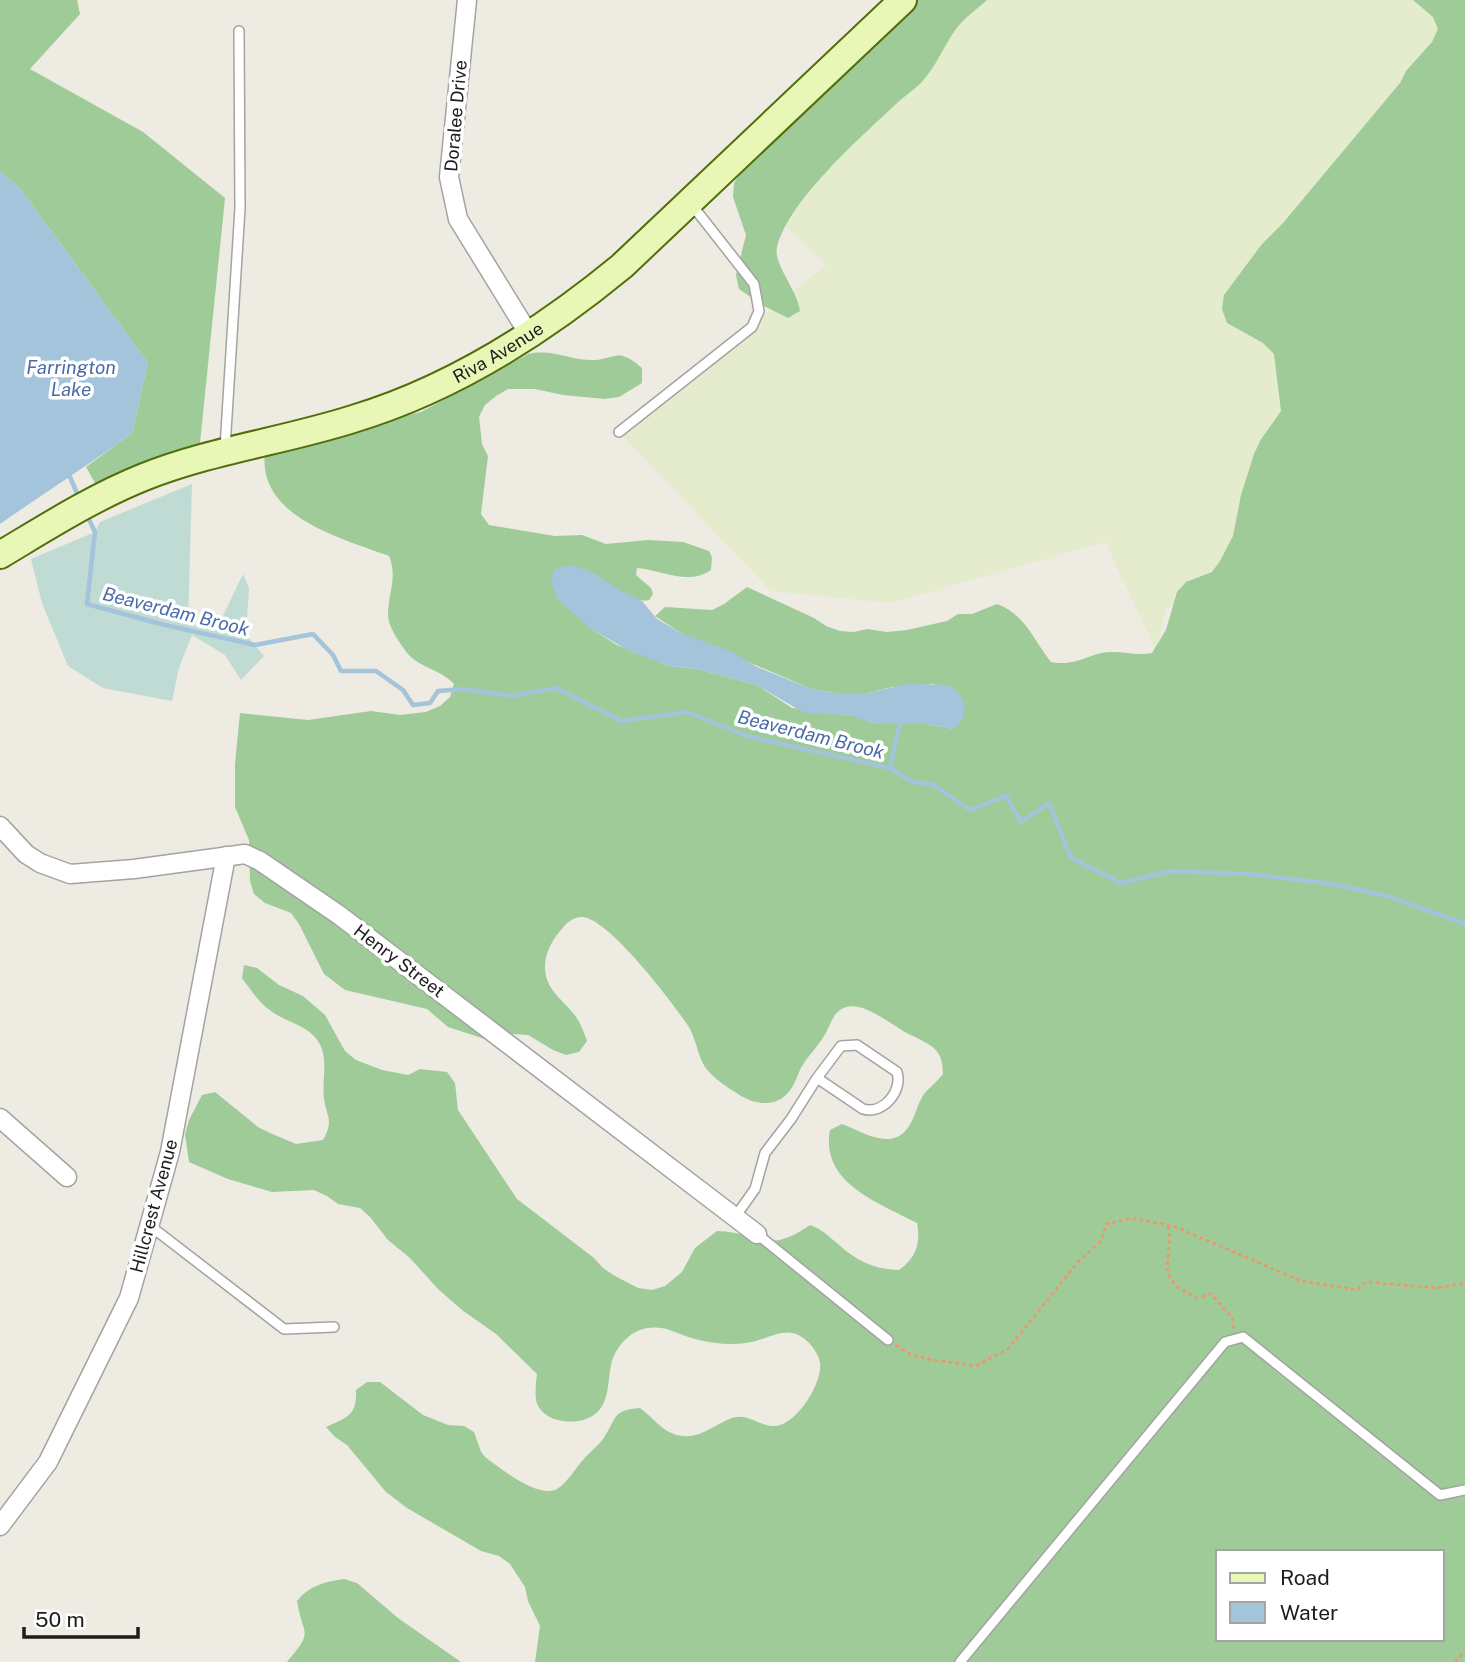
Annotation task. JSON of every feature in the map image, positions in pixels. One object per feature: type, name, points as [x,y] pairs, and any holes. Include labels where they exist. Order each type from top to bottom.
[{"type":"street","name":"Doralee Drive","points":[[467,0],[450,177],[458,219],[530,336]]},
{"type":"street","name":"Riva Avenue","points":[[0,555],[83,507],[142,477],[225,450],[354,419],[419,394],[480,365],[530,336],[579,302],[622,266],[904,0]]},
{"type":"street","name":"Henry Street","points":[[0,826],[26,854],[40,863],[69,874],[134,869],[245,854],[260,861],[339,915],[757,1234]]},
{"type":"street","name":"Hillcrest Avenue","points":[[0,1525],[48,1462],[129,1298],[170,1152],[226,856]]},
{"type":"street","points":[[0,1118],[67,1177]]},
{"type":"lane","points":[[225,450],[240,208],[239,31]]},
{"type":"lane","points":[[619,432],[752,327],[759,312],[754,284],[689,201]]},
{"type":"lane","points":[[735,1217],[755,1189],[765,1153],[791,1119],[817,1078],[838,1049],[845,1044],[852,1044],[897,1072],[899,1080],[887,1102],[880,1109],[871,1111],[817,1078]]},
{"type":"lane","points":[[149,1225],[284,1329],[334,1327]]},
{"type":"lane","points":[[757,1234],[887,1340]]},
{"type":"lane","points":[[960,1662],[1225,1342],[1243,1337],[1440,1495],[1465,1490]]},
{"type":"path","points":[[887,1340],[910,1354],[975,1366],[1008,1349],[1078,1262],[1101,1241],[1106,1224],[1131,1218],[1168,1226],[1301,1281],[1357,1290],[1366,1282],[1437,1288],[1465,1283]]},
{"type":"path","points":[[1168,1226],[1171,1245],[1166,1260],[1167,1275],[1178,1289],[1197,1298],[1211,1294],[1232,1318],[1236,1339]]},
{"type":"path","points":[[1455,1662],[1465,1651]]},
{"type":"green space","points":[[0,0],[77,0],[80,14],[30,69],[143,132],[225,198],[200,443],[95,483],[86,467],[132,433],[148,363],[19,187],[0,172]]},
{"type":"green space","points":[[885,0],[1440,0],[1461,16],[1310,382],[1237,584],[1166,608],[1156,650],[1105,542],[891,603],[771,591],[619,432],[826,265],[726,169]]},
{"type":"green space","points":[[914,0],[987,0],[956,29],[921,83],[846,152],[810,190],[784,229],[777,247],[778,261],[795,294],[800,311],[788,318],[739,289],[736,275],[746,235],[733,197],[734,183],[757,148]]},
{"type":"green space","points":[[1413,0],[1465,0],[1465,1662],[535,1662],[540,1626],[528,1601],[525,1587],[510,1564],[499,1556],[481,1551],[407,1508],[386,1492],[347,1445],[326,1427],[349,1414],[355,1405],[356,1390],[367,1382],[380,1382],[423,1415],[448,1425],[464,1426],[474,1432],[485,1457],[520,1481],[549,1491],[564,1483],[603,1439],[617,1416],[625,1411],[640,1408],[664,1429],[683,1436],[702,1433],[737,1417],[772,1426],[781,1425],[790,1420],[806,1403],[820,1372],[819,1358],[806,1340],[788,1332],[752,1342],[722,1344],[665,1329],[645,1329],[629,1336],[616,1351],[606,1397],[594,1415],[569,1422],[545,1414],[536,1400],[537,1374],[496,1334],[438,1289],[360,1208],[338,1204],[314,1190],[272,1192],[228,1179],[189,1162],[185,1134],[202,1095],[215,1092],[258,1127],[296,1144],[323,1140],[328,1128],[323,1055],[318,1041],[307,1030],[271,1011],[255,996],[242,978],[244,965],[257,968],[279,985],[303,996],[325,1015],[345,1051],[356,1060],[382,1070],[408,1075],[420,1069],[447,1072],[455,1083],[458,1110],[517,1199],[594,1258],[603,1268],[638,1288],[652,1290],[665,1286],[682,1272],[695,1248],[717,1231],[774,1241],[796,1234],[810,1225],[859,1259],[873,1266],[899,1270],[916,1250],[917,1223],[870,1199],[843,1177],[834,1164],[829,1148],[830,1130],[842,1124],[884,1139],[900,1135],[910,1125],[924,1094],[943,1074],[943,1066],[939,1054],[931,1046],[871,1011],[854,1006],[846,1007],[835,1015],[787,1094],[769,1103],[750,1100],[708,1071],[689,1027],[656,982],[609,932],[583,917],[573,919],[563,927],[549,948],[545,964],[549,984],[576,1017],[587,1041],[579,1052],[566,1055],[528,1035],[513,1034],[485,1039],[448,1027],[427,1009],[345,990],[324,974],[291,913],[265,903],[254,894],[250,881],[249,840],[235,807],[235,764],[240,713],[308,720],[371,711],[400,715],[426,712],[440,706],[450,697],[454,684],[413,659],[392,630],[388,607],[393,571],[389,556],[327,532],[288,509],[274,493],[266,474],[265,452],[343,437],[392,419],[421,412],[528,354],[546,353],[586,360],[626,357],[642,368],[642,383],[619,397],[605,399],[535,389],[508,389],[485,405],[479,417],[482,444],[488,456],[481,514],[489,525],[555,536],[582,535],[606,544],[648,540],[683,542],[709,551],[712,557],[711,570],[702,575],[684,577],[637,568],[636,575],[651,588],[653,594],[649,600],[627,596],[595,574],[590,628],[617,645],[669,666],[697,669],[757,685],[792,708],[855,716],[875,724],[927,724],[954,729],[934,684],[892,687],[865,694],[837,694],[809,688],[681,633],[655,616],[665,607],[712,610],[747,587],[826,626],[854,632],[867,629],[887,632],[907,630],[947,621],[958,614],[972,614],[997,604],[1022,621],[1051,662],[1069,663],[1104,653],[1152,653],[1166,630],[1177,592],[1186,582],[1212,572],[1220,561],[1233,536],[1241,495],[1254,454],[1281,411],[1274,354],[1263,343],[1227,323],[1222,309],[1224,295],[1262,244],[1283,223],[1400,83],[1406,71],[1432,42],[1438,29],[1433,17]]},
{"type":"green space","points":[[344,1579],[357,1583],[398,1618],[461,1662],[287,1662],[301,1644],[305,1633],[297,1601],[318,1585]]},
{"type":"shaded area","points":[[192,484],[188,621],[221,620],[243,574],[249,588],[246,635],[264,656],[241,680],[225,655],[192,635],[179,668],[172,701],[103,688],[68,666],[42,603],[31,559],[95,532],[100,522]]},
{"type":"water","name":"Farrington Lake","points":[[0,172],[19,187],[148,363],[132,433],[0,524]]},
{"type":"water","points":[[567,565],[595,574],[642,601],[657,619],[681,633],[733,652],[757,667],[809,688],[837,694],[865,694],[906,684],[948,685],[959,693],[965,705],[963,719],[954,729],[927,724],[875,724],[849,715],[804,713],[757,685],[697,669],[669,666],[629,651],[590,628],[559,601],[551,583],[554,570]]},
{"type":"waterway","name":"Beaverdam Brook","points":[[70,477],[79,498]]},
{"type":"waterway","name":"Beaverdam Brook","points":[[86,513],[95,532],[87,604],[255,645],[313,634],[333,655],[341,671],[376,671],[403,690],[413,705],[430,703],[438,691],[464,689],[512,696],[556,688],[622,721],[686,712],[750,737],[890,768],[913,782],[932,784],[970,810],[1006,796],[1021,822],[1049,803],[1071,858],[1121,883],[1171,871],[1249,874],[1333,884],[1387,896],[1465,924]]},
{"type":"waterway","points":[[890,768],[900,723]]}]
